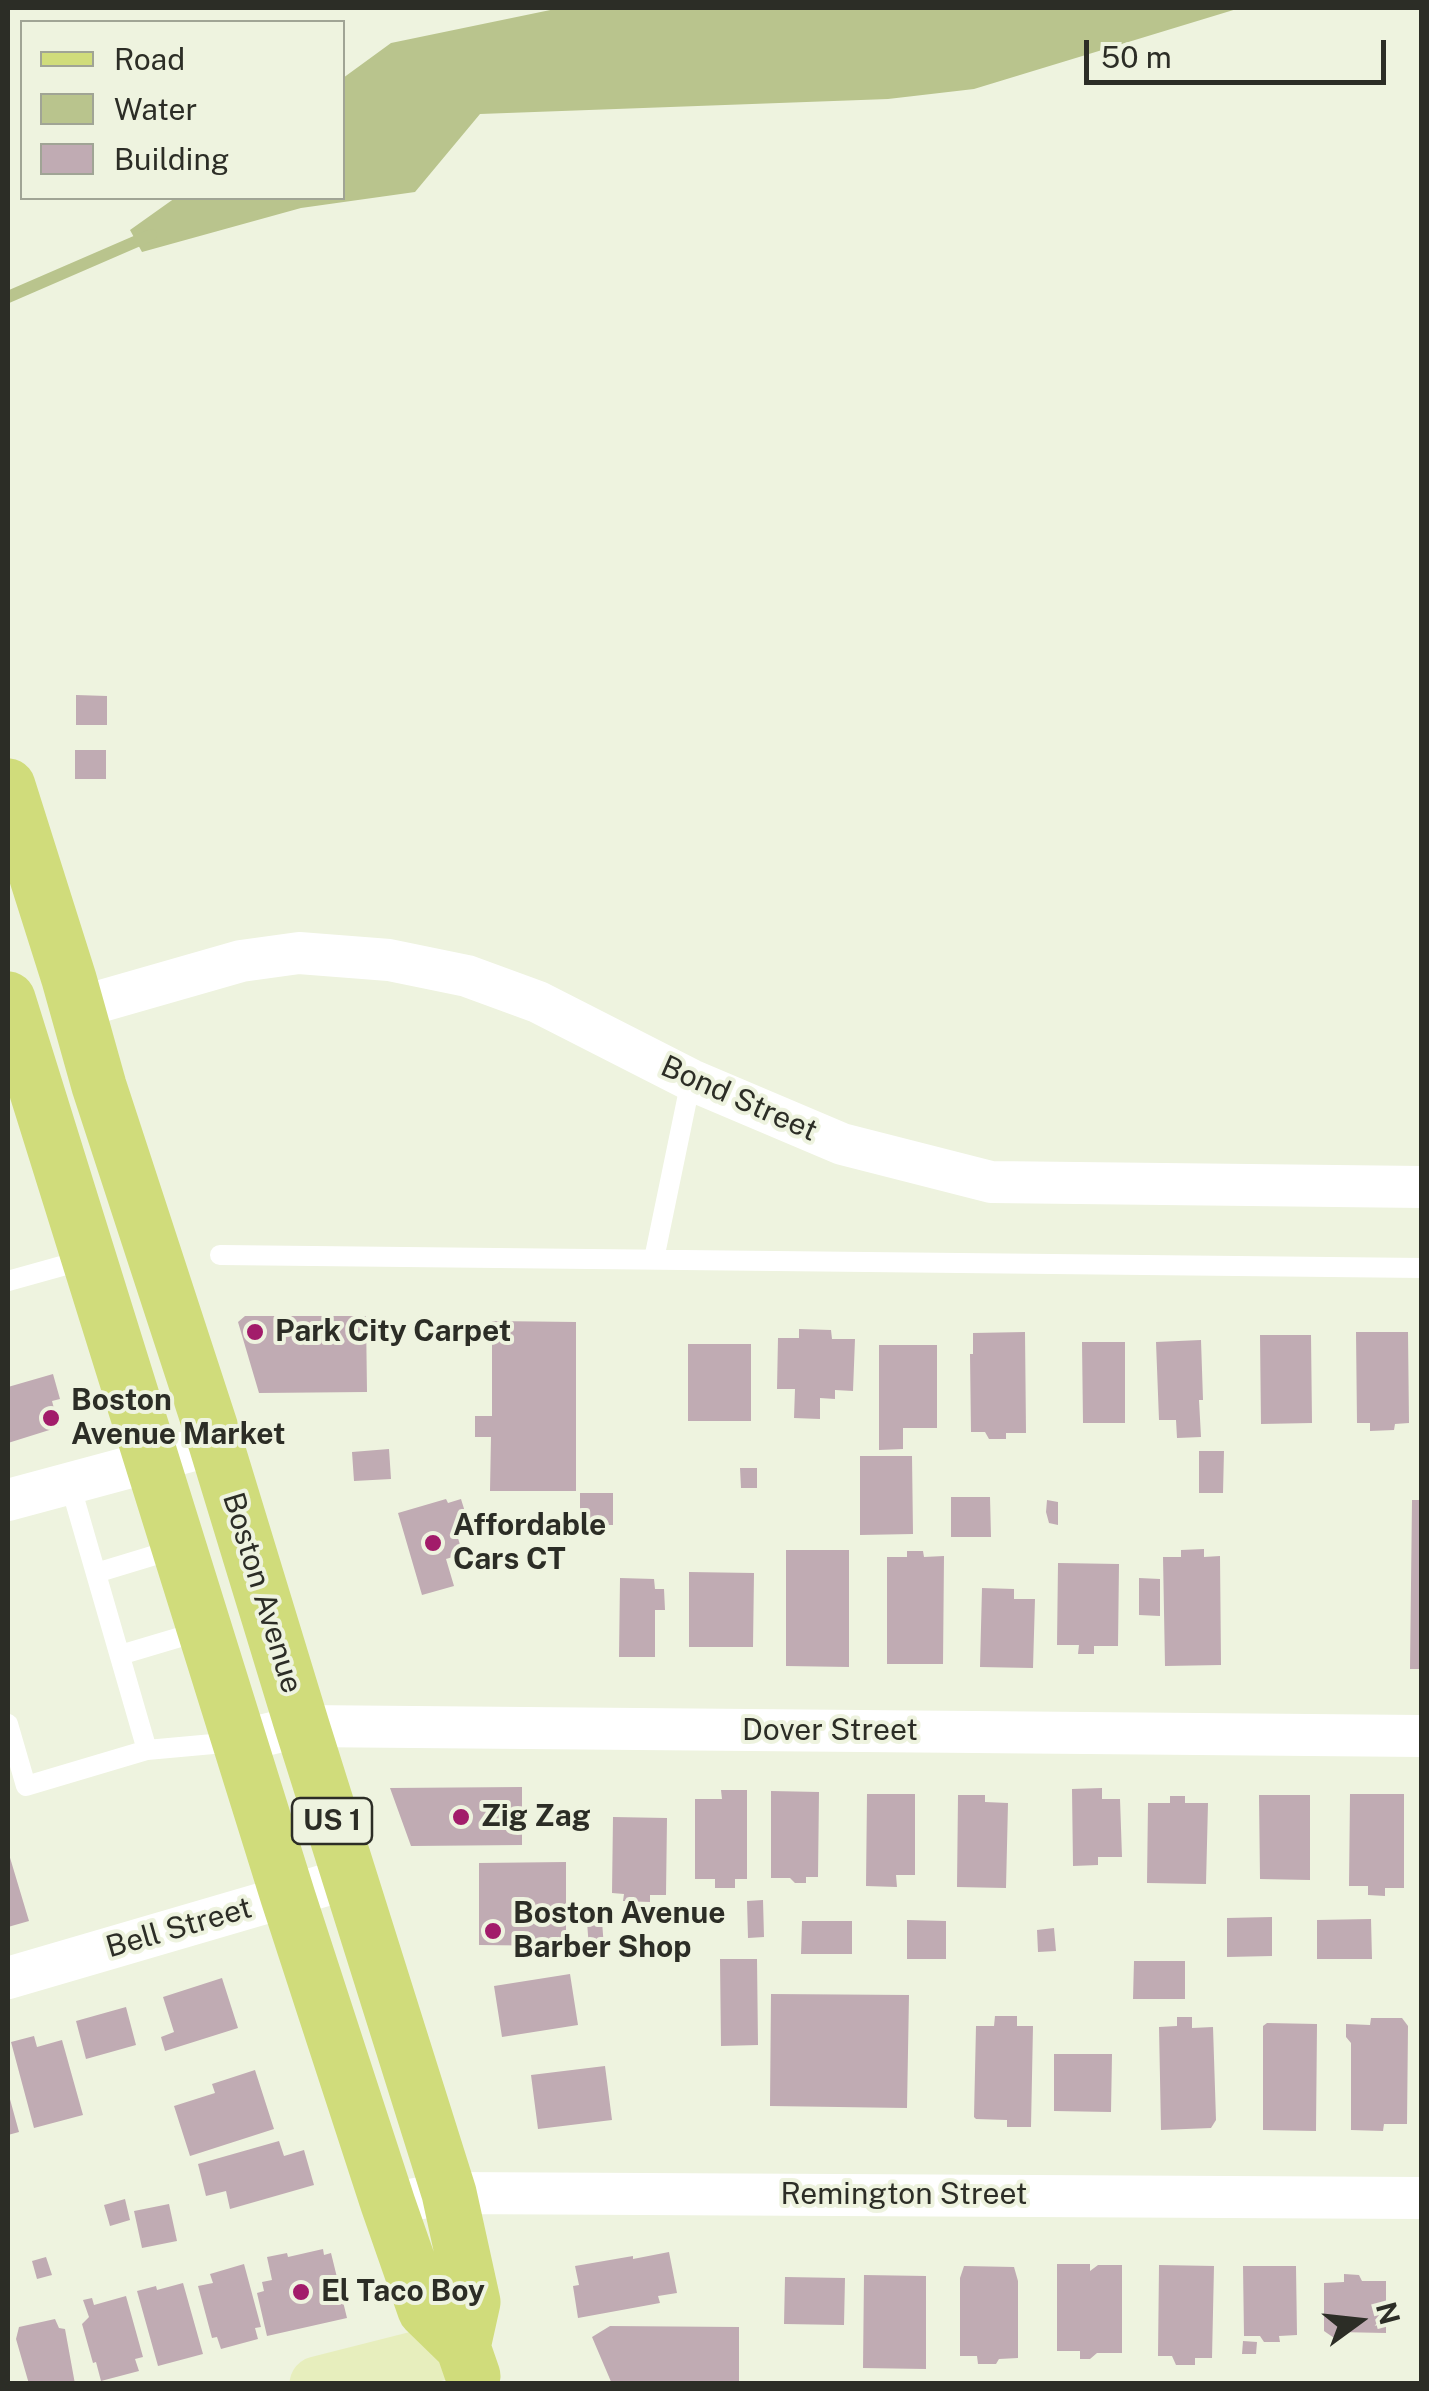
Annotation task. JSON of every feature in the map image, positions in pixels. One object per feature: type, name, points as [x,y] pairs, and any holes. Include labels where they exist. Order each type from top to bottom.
[{"type":"main road","name":"Boston Avenue","points":[[8,786],[449,2193],[474,2302],[469,2365]]},
{"type":"main road","points":[[10,1019],[78,1008]]},
{"type":"main road","name":"US 1","points":[[10,1019],[388,2204],[425,2310],[469,2365]]},
{"type":"main road","points":[[89,1258],[150,1242]]},
{"type":"main road","points":[[318,2384],[469,2365]]},
{"type":"street","name":"Bond Street","points":[[78,1008],[241,961],[299,953],[389,960],[468,976],[538,1002],[691,1080],[842,1144],[991,1182],[1422,1188]]},
{"type":"street","points":[[8,1500],[216,1444]]},
{"type":"street","name":"Dover Street","points":[[240,1741],[302,1726],[1422,1736]]},
{"type":"street","name":"Bell Street","points":[[8,1978],[350,1878]]},
{"type":"street","name":"Remington Street","points":[[388,2204],[449,2193],[1422,2198]]},
{"type":"lane","points":[[654,1259],[691,1080]]},
{"type":"lane","points":[[220,1255],[1422,1268]]},
{"type":"lane","points":[[8,1281],[89,1258]]},
{"type":"lane","points":[[70,1484],[147,1750]]},
{"type":"lane","points":[[96,1572],[179,1548]]},
{"type":"lane","points":[[120,1655],[205,1630]]},
{"type":"lane","points":[[8,1724],[26,1786],[147,1750],[240,1741]]},
{"type":"water","points":[[560,8],[1240,8],[974,89],[888,99],[480,114],[415,192],[301,208],[142,252],[130,230],[172,200],[345,200],[345,77],[391,43]]},
{"type":"building","points":[[76,695],[107,696],[107,725],[76,725]]},
{"type":"building","points":[[75,750],[106,750],[106,779],[75,779]]},
{"type":"building","points":[[245,1316],[366,1316],[367,1392],[259,1393],[238,1322]]},
{"type":"building","points":[[492,1321],[576,1322],[576,1491],[490,1491],[491,1437],[475,1437],[475,1416],[492,1416]]},
{"type":"building","points":[[799,1329],[831,1330],[832,1339],[855,1339],[853,1391],[835,1390],[835,1399],[820,1398],[820,1419],[794,1418],[795,1389],[777,1389],[778,1338],[799,1338]]},
{"type":"building","points":[[1025,1332],[1026,1433],[1006,1433],[1006,1439],[989,1439],[985,1432],[971,1432],[973,1333]]},
{"type":"building","points":[[1356,1332],[1408,1332],[1409,1423],[1395,1424],[1394,1430],[1370,1431],[1370,1423],[1357,1423]]},
{"type":"building","points":[[1260,1335],[1311,1335],[1312,1423],[1261,1424]]},
{"type":"building","points":[[1201,1340],[1201,1437],[1177,1438],[1176,1420],[1159,1420],[1156,1342]]},
{"type":"building","points":[[1082,1342],[1125,1342],[1125,1423],[1083,1423]]},
{"type":"building","points":[[688,1344],[751,1344],[751,1421],[688,1421]]},
{"type":"building","points":[[879,1345],[937,1345],[937,1428],[903,1428],[903,1449],[879,1450]]},
{"type":"building","points":[[53,1374],[60,1399],[52,1401],[59,1427],[8,1443],[8,1387]]},
{"type":"building","points":[[389,1449],[391,1479],[354,1481],[352,1452]]},
{"type":"building","points":[[1199,1451],[1224,1451],[1223,1493],[1199,1493]]},
{"type":"building","points":[[860,1456],[912,1456],[913,1534],[860,1535]]},
{"type":"building","points":[[740,1468],[757,1468],[757,1488],[741,1488]]},
{"type":"building","points":[[580,1493],[613,1493],[613,1525],[580,1525]]},
{"type":"building","points":[[951,1497],[990,1497],[991,1537],[951,1537]]},
{"type":"building","name":"Affordable Cars CT","points":[[446,1499],[448,1503],[461,1499],[470,1528],[456,1532],[463,1554],[446,1559],[454,1586],[422,1595],[398,1513]]},
{"type":"building","points":[[1047,1500],[1058,1502],[1058,1525],[1049,1523]]},
{"type":"building","points":[[1412,1500],[1422,1500],[1422,1669],[1410,1669]]},
{"type":"building","points":[[1204,1549],[1204,1557],[1220,1556],[1221,1665],[1165,1666],[1163,1557],[1181,1557],[1181,1550]]},
{"type":"building","points":[[786,1550],[849,1550],[849,1667],[786,1666]]},
{"type":"building","points":[[907,1551],[923,1551],[924,1557],[944,1556],[943,1664],[887,1664],[887,1557],[907,1557]]},
{"type":"building","points":[[1058,1563],[1119,1564],[1118,1646],[1094,1646],[1094,1654],[1078,1654],[1079,1645],[1057,1645]]},
{"type":"building","points":[[689,1572],[754,1573],[753,1647],[689,1647]]},
{"type":"building","points":[[620,1578],[654,1579],[655,1589],[664,1589],[665,1610],[655,1610],[655,1657],[619,1657]]},
{"type":"building","points":[[1139,1578],[1160,1579],[1160,1616],[1139,1615]]},
{"type":"building","points":[[982,1588],[1014,1589],[1014,1599],[1035,1599],[1033,1668],[980,1667]]},
{"type":"building","name":"Zig Zag","points":[[522,1787],[522,1845],[411,1846],[390,1788]]},
{"type":"building","points":[[1102,1788],[1102,1799],[1120,1799],[1122,1857],[1098,1857],[1098,1865],[1073,1866],[1072,1789]]},
{"type":"building","points":[[721,1790],[747,1790],[747,1879],[735,1879],[735,1888],[715,1888],[715,1879],[695,1879],[695,1799],[722,1799]]},
{"type":"building","points":[[771,1791],[819,1792],[818,1877],[806,1877],[806,1883],[771,1878]]},
{"type":"building","points":[[867,1794],[915,1794],[915,1875],[896,1875],[897,1887],[866,1886]]},
{"type":"building","points":[[1350,1794],[1404,1794],[1404,1888],[1385,1888],[1385,1896],[1368,1895],[1368,1886],[1349,1886]]},
{"type":"building","points":[[958,1795],[985,1795],[985,1802],[1008,1803],[1006,1888],[957,1887]]},
{"type":"building","points":[[1259,1795],[1310,1795],[1310,1880],[1260,1879]]},
{"type":"building","points":[[1170,1796],[1185,1796],[1185,1803],[1208,1803],[1206,1884],[1147,1883],[1148,1803],[1170,1803]]},
{"type":"building","points":[[613,1817],[667,1818],[666,1895],[650,1895],[650,1902],[623,1901],[624,1894],[612,1893]]},
{"type":"building","points":[[8,1851],[29,1921],[8,1927]]},
{"type":"building","points":[[566,1862],[566,1946],[479,1945],[479,1863]]},
{"type":"building","points":[[763,1900],[764,1937],[748,1938],[747,1901]]},
{"type":"building","points":[[1272,1917],[1272,1956],[1227,1957],[1227,1918]]},
{"type":"building","points":[[1371,1919],[1372,1959],[1317,1959],[1317,1920]]},
{"type":"building","points":[[907,1920],[946,1921],[946,1959],[907,1959]]},
{"type":"building","points":[[602,1921],[604,1948],[589,1948],[587,1922]]},
{"type":"building","points":[[802,1921],[852,1921],[852,1954],[801,1954]]},
{"type":"building","points":[[1054,1928],[1056,1951],[1038,1952],[1037,1930]]},
{"type":"building","points":[[720,1959],[757,1959],[758,2045],[721,2046]]},
{"type":"building","points":[[1134,1961],[1185,1961],[1185,1999],[1133,1999]]},
{"type":"building","points":[[570,1974],[578,2025],[502,2037],[494,1986]]},
{"type":"building","points":[[222,1978],[238,2028],[165,2051],[161,2037],[174,2032],[163,1997]]},
{"type":"building","points":[[771,1994],[909,1995],[907,2108],[770,2106]]},
{"type":"building","points":[[126,2007],[136,2045],[86,2059],[76,2021]]},
{"type":"building","points":[[995,2016],[1017,2016],[1017,2026],[1033,2026],[1031,2127],[1007,2127],[1007,2120],[974,2117],[976,2026],[994,2026]]},
{"type":"building","points":[[1177,2017],[1192,2017],[1192,2028],[1213,2027],[1216,2120],[1211,2128],[1161,2130],[1159,2027],[1177,2026]]},
{"type":"building","points":[[1371,2018],[1402,2018],[1408,2026],[1407,2124],[1384,2124],[1383,2131],[1351,2130],[1351,2043],[1346,2037],[1346,2024],[1370,2025]]},
{"type":"building","points":[[1317,2024],[1316,2131],[1263,2130],[1263,2026]]},
{"type":"building","points":[[34,2036],[37,2047],[62,2040],[83,2115],[34,2128],[11,2042]]},
{"type":"building","points":[[1054,2054],[1112,2054],[1111,2112],[1054,2111]]},
{"type":"building","points":[[605,2066],[612,2120],[538,2129],[531,2075]]},
{"type":"building","points":[[255,2070],[274,2129],[190,2156],[174,2106],[215,2093],[212,2084]]},
{"type":"building","points":[[8,2092],[19,2132],[8,2135]]},
{"type":"building","points":[[279,2141],[284,2156],[304,2150],[314,2185],[230,2209],[226,2191],[206,2196],[198,2164]]},
{"type":"building","points":[[125,2199],[130,2220],[110,2226],[104,2205]]},
{"type":"building","points":[[169,2204],[177,2241],[142,2248],[134,2211]]},
{"type":"building","name":"El Taco Boy","points":[[323,2249],[324,2255],[331,2253],[347,2318],[267,2336],[257,2293],[264,2291],[262,2282],[272,2280],[267,2257]]},
{"type":"building","points":[[669,2252],[677,2293],[658,2296],[660,2303],[578,2318],[573,2286],[579,2285],[575,2266]]},
{"type":"building","points":[[46,2257],[52,2275],[37,2279],[32,2261]]},
{"type":"building","points":[[244,2264],[261,2327],[255,2328],[258,2339],[221,2349],[217,2337],[212,2338],[198,2286],[213,2283],[210,2274]]},
{"type":"building","points":[[1057,2264],[1090,2264],[1090,2271],[1098,2265],[1122,2265],[1122,2353],[1097,2353],[1090,2359],[1080,2359],[1080,2351],[1057,2351]]},
{"type":"building","points":[[1159,2265],[1214,2266],[1212,2358],[1195,2358],[1195,2365],[1176,2365],[1172,2356],[1158,2356]]},
{"type":"building","points":[[964,2266],[1014,2267],[1018,2281],[1018,2358],[978,2364],[977,2356],[960,2356],[960,2278]]},
{"type":"building","points":[[1243,2266],[1296,2266],[1297,2335],[1279,2336],[1280,2342],[1244,2336]]},
{"type":"building","points":[[1344,2274],[1359,2275],[1362,2281],[1386,2281],[1386,2333],[1337,2332],[1337,2340],[1324,2331],[1324,2283],[1344,2282]]},
{"type":"building","points":[[864,2275],[926,2276],[926,2369],[863,2368]]},
{"type":"building","points":[[785,2277],[845,2278],[844,2325],[784,2324]]},
{"type":"building","points":[[183,2283],[203,2354],[158,2366],[137,2291]]},
{"type":"building","points":[[126,2296],[143,2357],[135,2359],[139,2371],[101,2381],[82,2324],[89,2317],[83,2300],[92,2298],[94,2305]]},
{"type":"building","points":[[55,2319],[59,2328],[65,2329],[75,2384],[29,2384],[16,2339],[19,2327]]},
{"type":"building","points":[[610,2326],[739,2327],[739,2384],[612,2384],[592,2337]]},
{"type":"building","points":[[1243,2341],[1257,2342],[1256,2354],[1242,2354]]},
{"type":"waterway","points":[[8,297],[151,235]]},
{"type":"place","name":"Park City Carpet","points":[[255,1332]]},
{"type":"place","name":"Boston Avenue Market","points":[[51,1418]]},
{"type":"place","name":"Affordable Cars CT","points":[[433,1543]]},
{"type":"place","name":"Zig Zag","points":[[461,1817]]},
{"type":"place","name":"Boston Avenue Barber Shop","points":[[493,1931]]},
{"type":"place","name":"El Taco Boy","points":[[301,2292]]}]
